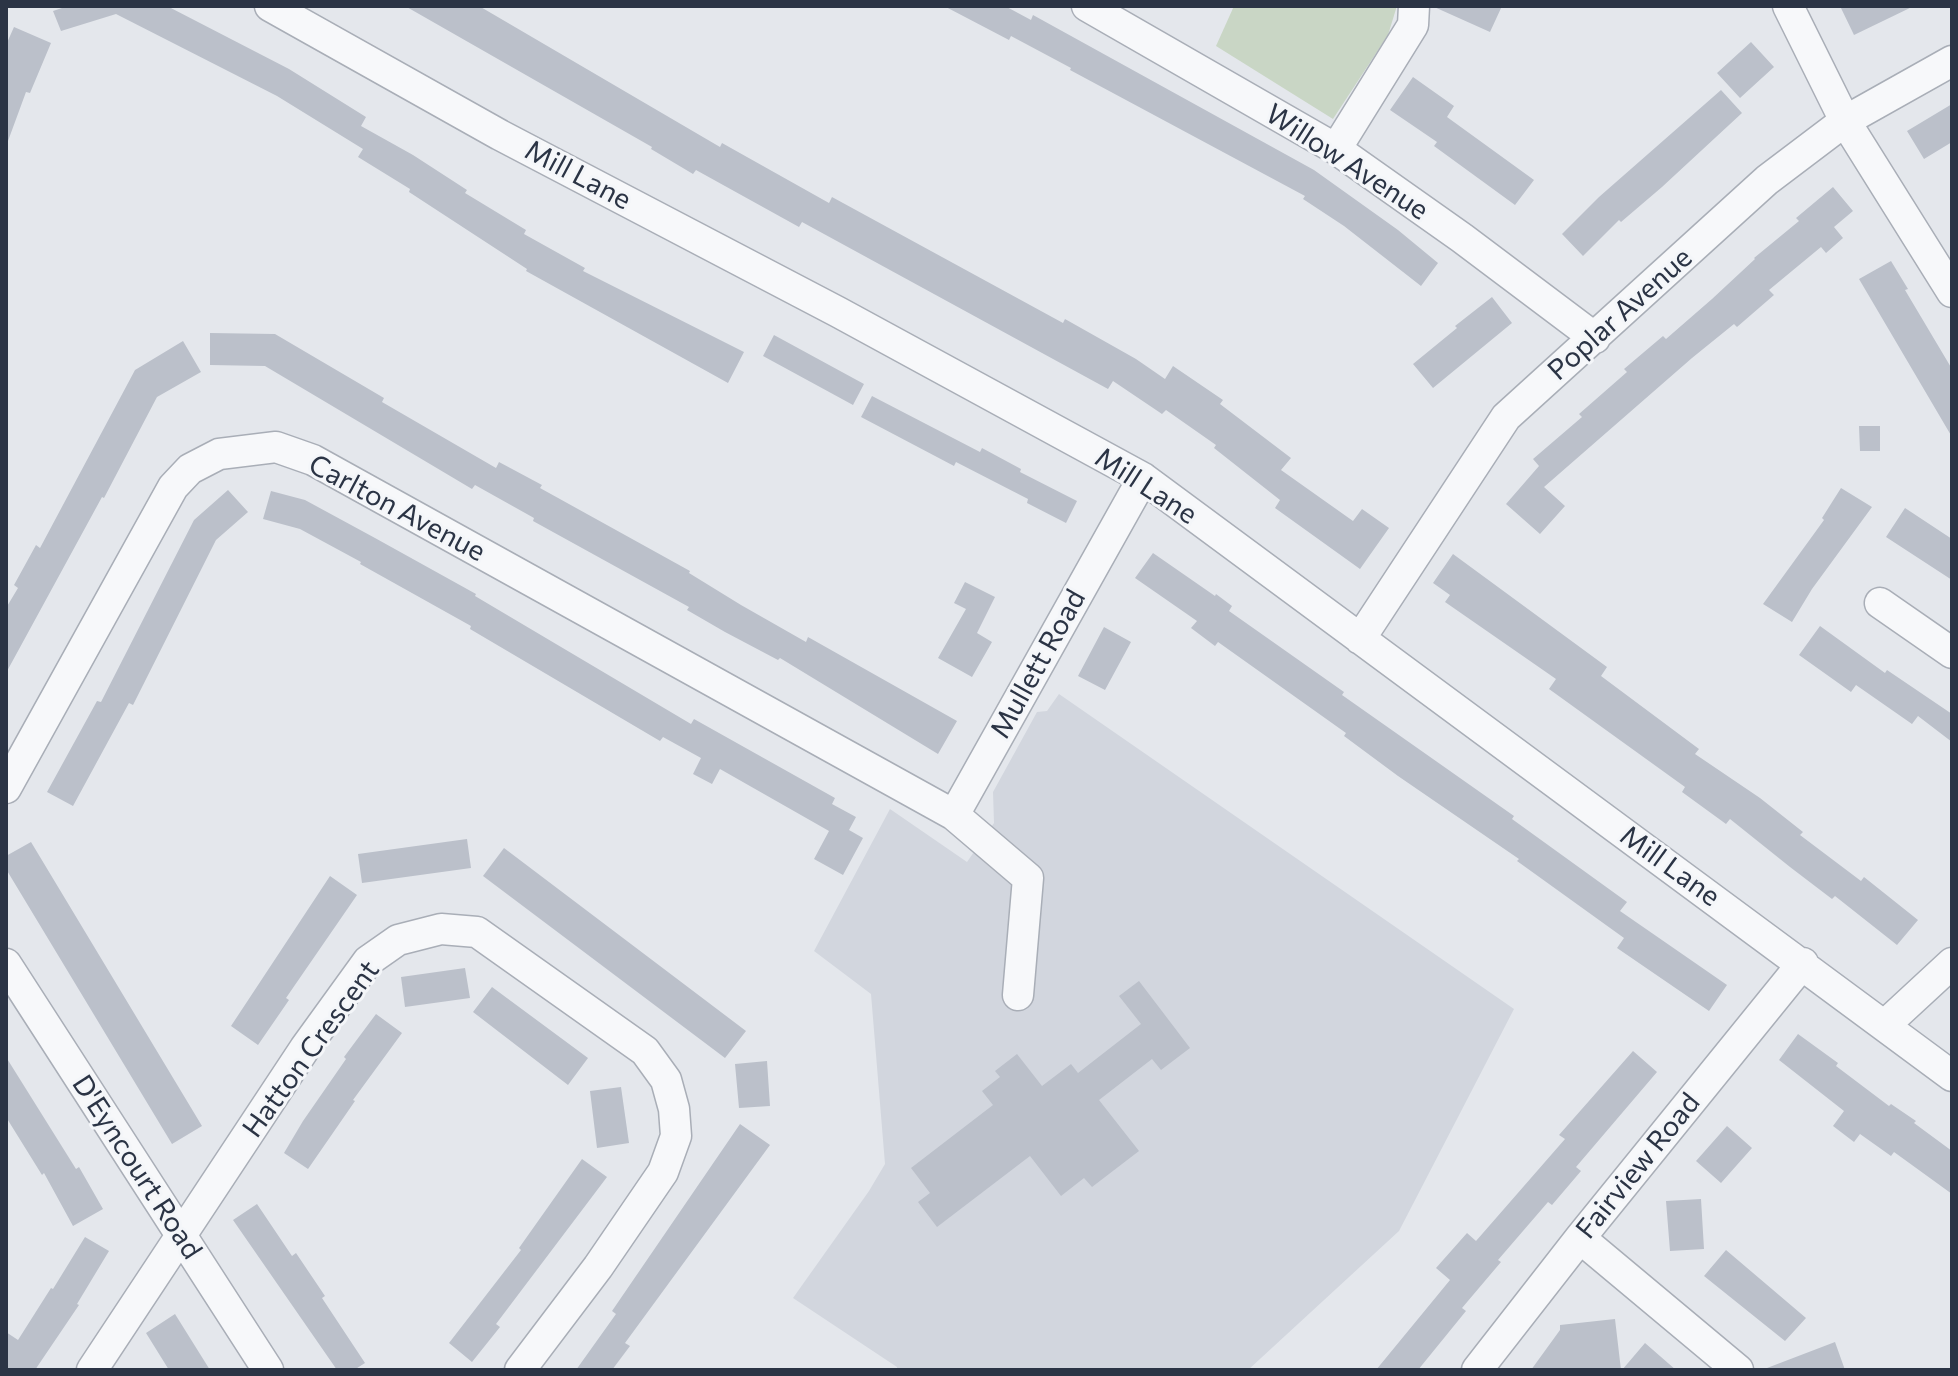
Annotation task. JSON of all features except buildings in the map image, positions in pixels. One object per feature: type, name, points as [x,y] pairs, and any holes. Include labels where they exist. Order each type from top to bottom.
[{"type":"street","name":"Mill Lane","points":[[270,6],[500,135],[838,312],[1143,478],[1952,1076]]},
{"type":"street","name":"Willow Avenue","points":[[1087,6],[1336,149],[1595,338]]},
{"type":"street","points":[[1336,149],[1413,25],[1414,6]]},
{"type":"street","points":[[1788,6],[1845,121],[1952,292]]},
{"type":"street","name":"Poplar Avenue","points":[[1360,639],[1506,417],[1767,180],[1845,121],[1952,61]]},
{"type":"street","name":"Carlton Avenue","points":[[6,788],[173,487],[190,469],[219,454],[276,447],[313,460],[954,815]]},
{"type":"street","name":"Mullett Road","points":[[954,815],[1143,478]]},
{"type":"street","points":[[1880,603],[1952,653]]},
{"type":"street","points":[[954,815],[1028,878],[1018,995]]},
{"type":"street","name":"Hatton Crescent","points":[[92,1370],[305,1048],[368,961],[398,940],[441,929],[477,932],[645,1051],[666,1080],[674,1109],[676,1136],[663,1172],[598,1267],[520,1370]]},
{"type":"street","name":"Fairview Road","points":[[1477,1370],[1803,963]]},
{"type":"street","points":[[1885,1025],[1952,963]]},
{"type":"street","name":"D'Eyncourt Road","points":[[6,964],[268,1370]]},
{"type":"street","points":[[1580,1238],[1738,1370]]},
{"type":"shaded area","points":[[1059,694],[1514,1009],[1399,1231],[1248,1370],[897,1370],[897,1367],[793,1298],[885,1164],[871,994],[814,951],[890,809],[967,862],[994,823],[993,792],[1037,712],[1047,711]]},
{"type":"green space","points":[[1234,6],[1396,6],[1396,9],[1388,35],[1333,119],[1216,46]]}]
